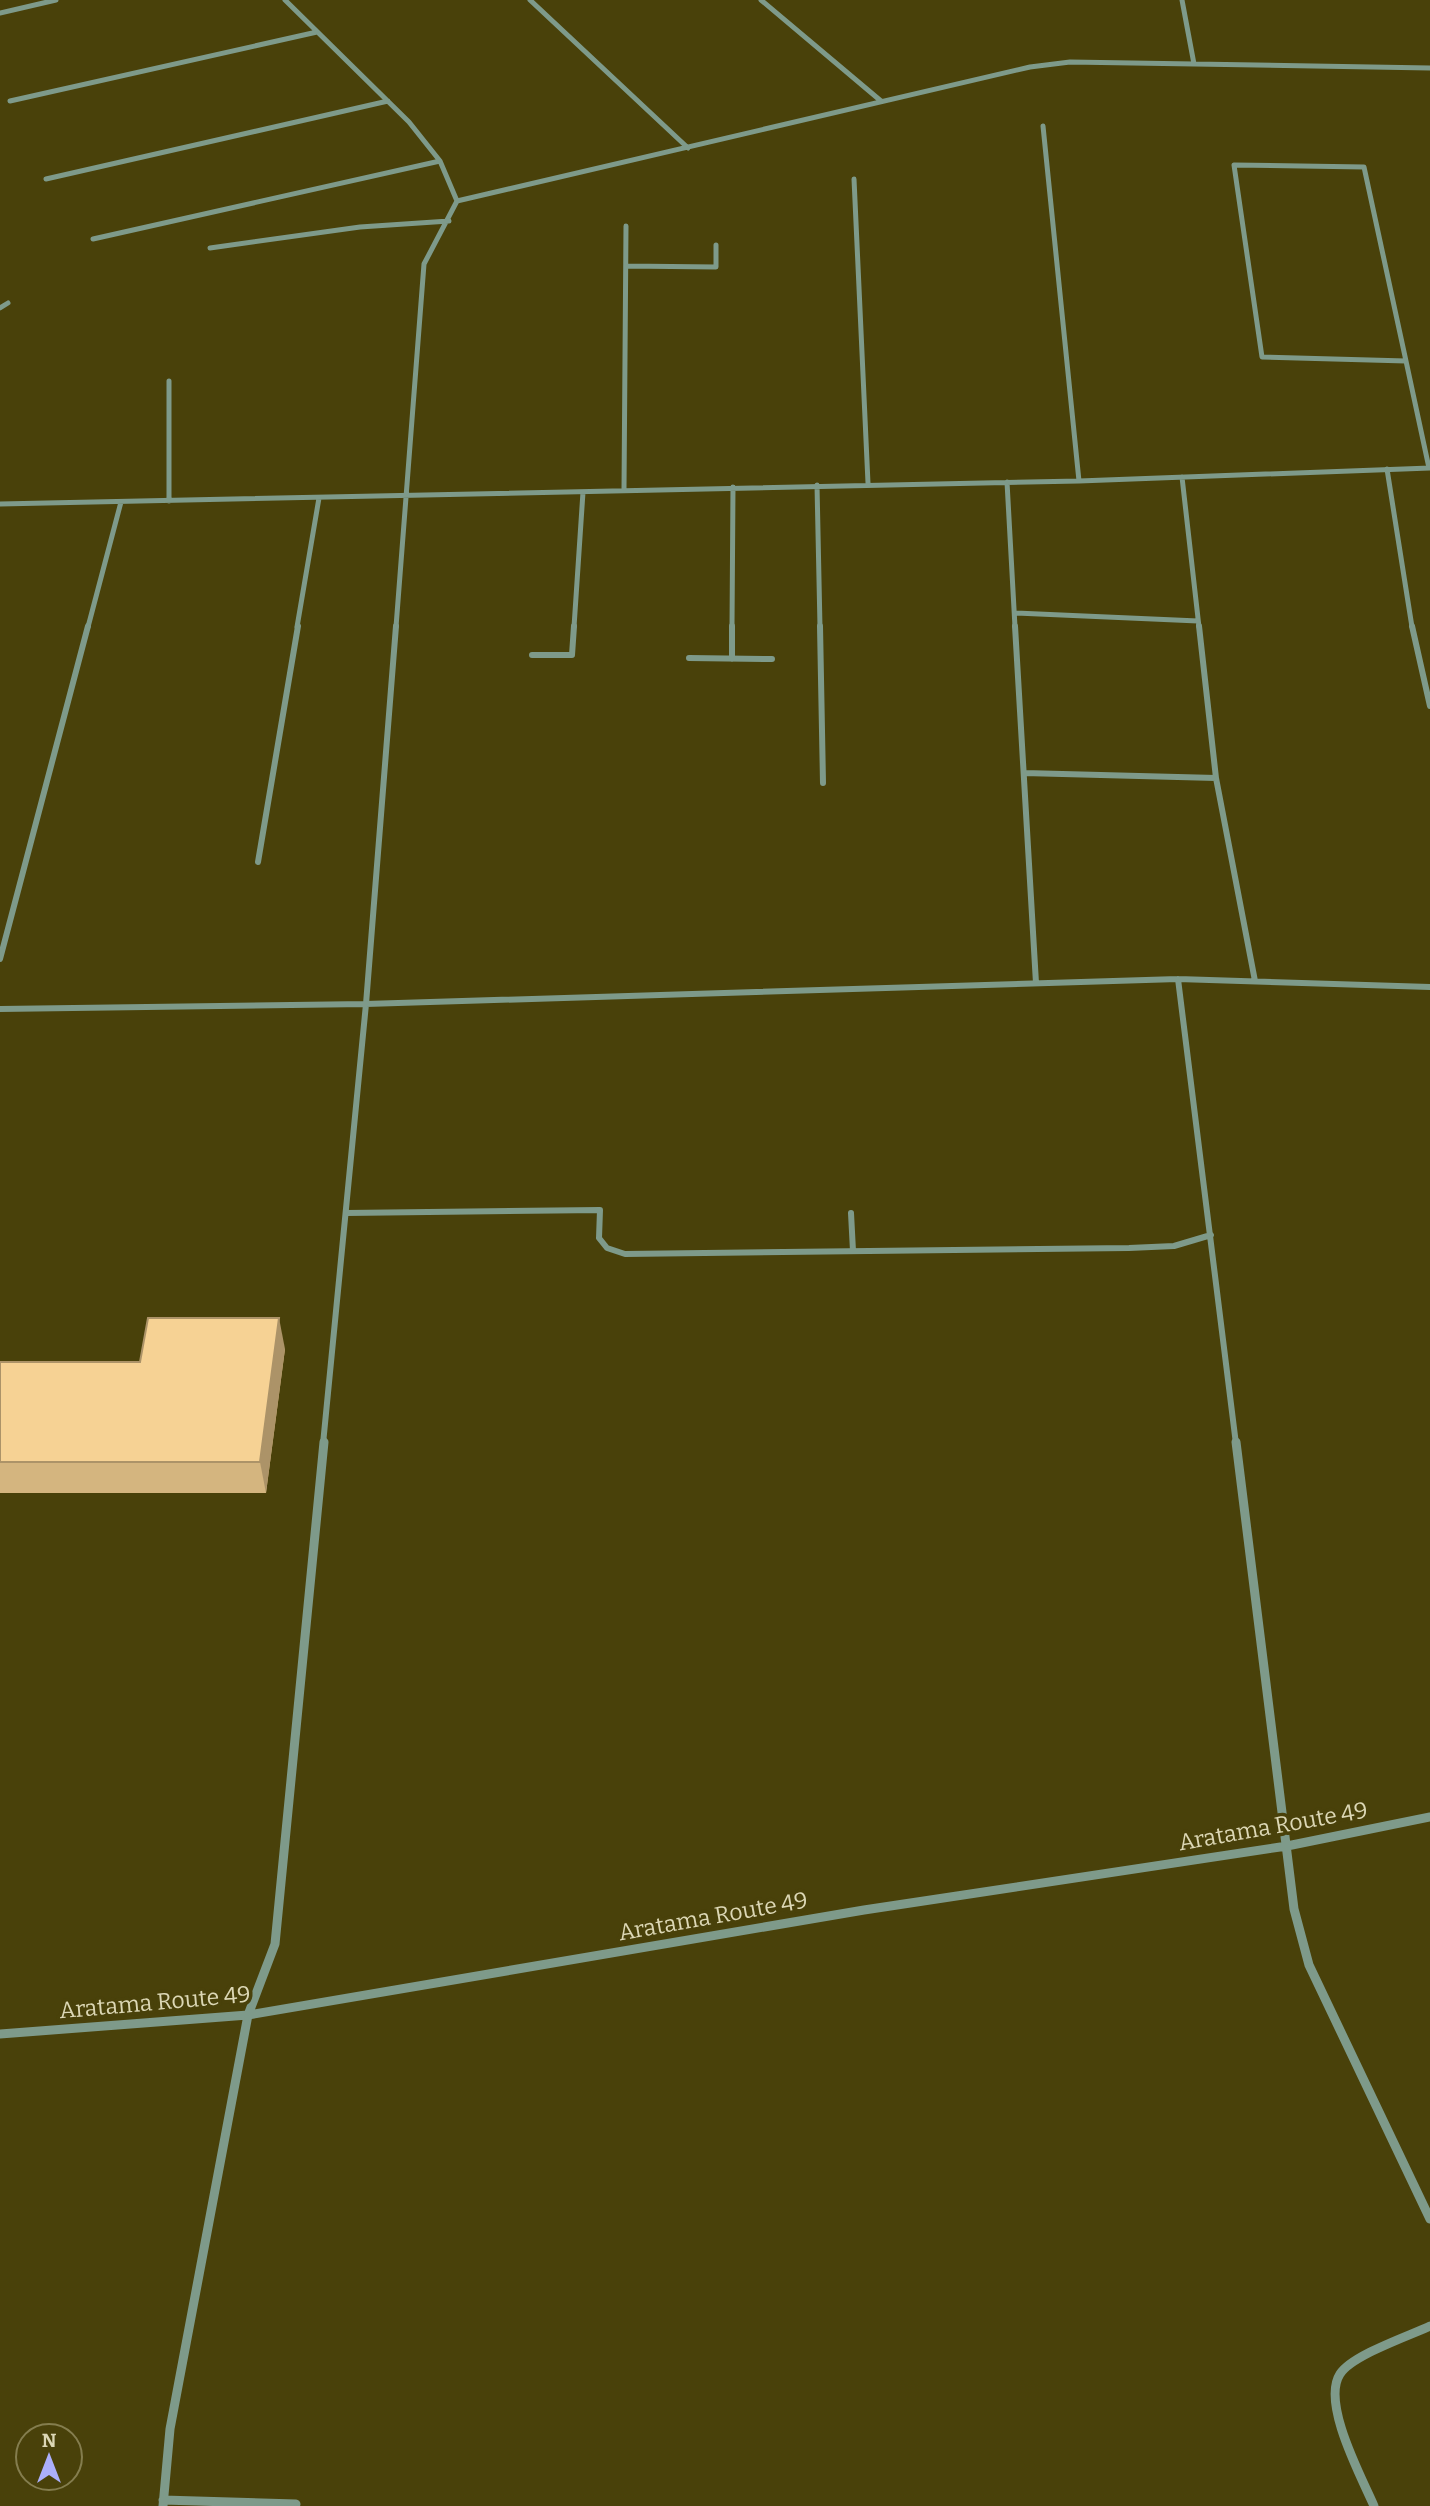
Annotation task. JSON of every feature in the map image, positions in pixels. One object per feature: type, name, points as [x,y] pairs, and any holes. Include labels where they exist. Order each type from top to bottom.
[{"type":"street","points":[[0,13],[56,0]]},
{"type":"street","points":[[285,0],[388,102],[440,161],[457,201],[449,221],[432,244],[424,264],[366,1004],[275,1944],[248,2015],[170,2429],[163,2503],[296,2504]]},
{"type":"street","points":[[530,0],[688,148]]},
{"type":"street","points":[[761,0],[881,102]]},
{"type":"street","points":[[1182,0],[1194,64]]},
{"type":"street","points":[[10,100],[317,32]]},
{"type":"street","points":[[457,201],[1030,67],[1070,62],[1430,68]]},
{"type":"street","points":[[46,179],[388,102]]},
{"type":"street","points":[[1044,126],[1079,481]]},
{"type":"street","points":[[93,239],[440,161]]},
{"type":"street","points":[[0,504],[583,492],[868,483],[1079,481],[1430,468],[1364,167],[1234,165],[1262,357],[1406,361]]},
{"type":"street","points":[[854,179],[868,483]]},
{"type":"street","points":[[210,248],[360,227],[449,221]]},
{"type":"street","points":[[624,490],[626,226]]},
{"type":"street","points":[[626,267],[716,267],[716,245]]},
{"type":"street","points":[[0,308],[8,303]]},
{"type":"street","points":[[169,381],[169,501]]},
{"type":"street","points":[[1387,469],[1416,653],[1430,706]]},
{"type":"street","points":[[1181,477],[1216,778],[1255,981]]},
{"type":"street","points":[[1007,482],[1036,983]]},
{"type":"street","points":[[817,485],[823,783]]},
{"type":"street","points":[[732,659],[733,487]]},
{"type":"street","points":[[533,655],[572,655],[583,492]]},
{"type":"street","points":[[258,862],[319,498]]},
{"type":"street","points":[[0,959],[121,502]]},
{"type":"street","points":[[1015,613],[1198,621]]},
{"type":"street","points":[[689,658],[772,659]]},
{"type":"street","points":[[1024,773],[1216,778]]},
{"type":"street","points":[[0,1009],[366,1004],[1178,979],[1430,988]]},
{"type":"street","points":[[1178,979],[1294,1909],[1309,1965],[1430,2219]]},
{"type":"street","points":[[345,1213],[600,1209],[599,1238],[607,1248],[625,1254],[1129,1248],[1174,1245],[1211,1235]]},
{"type":"street","points":[[851,1213],[853,1251]]},
{"type":"street","name":"Aratama Route 49","points":[[0,2034],[248,2015],[864,1910],[1287,1846],[1430,1817]]},
{"type":"street","points":[[1374,2506],[1337,2411],[1333,2391],[1341,2372],[1430,2326]]},
{"type":"building","points":[[148,1318],[279,1318],[260,1462],[0,1462],[0,1362],[140,1362]]}]
